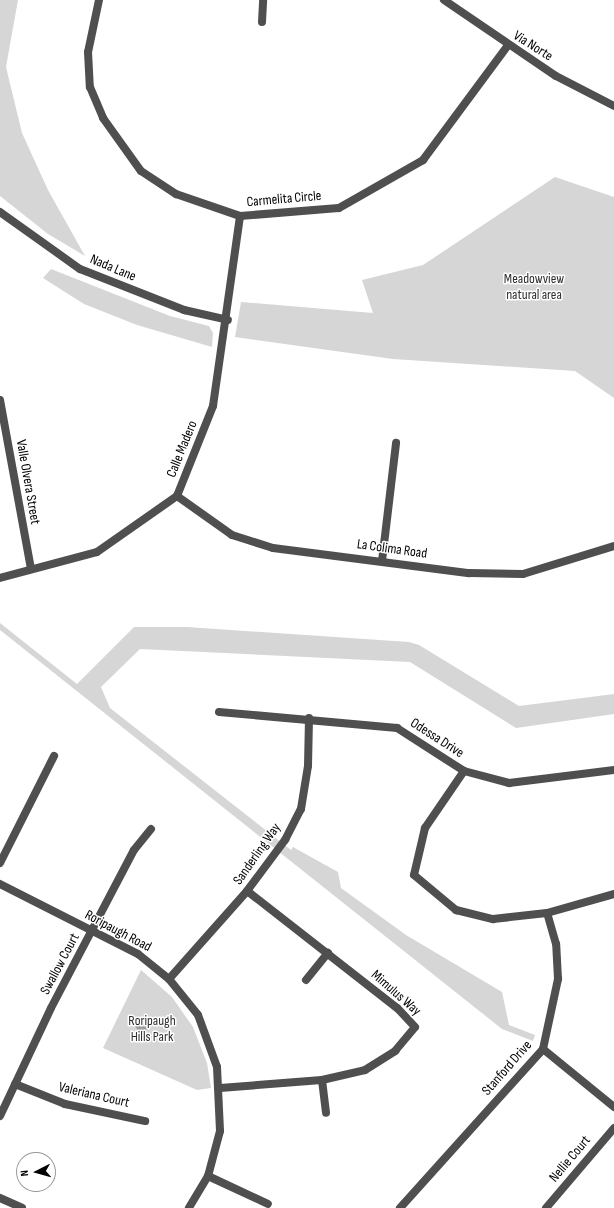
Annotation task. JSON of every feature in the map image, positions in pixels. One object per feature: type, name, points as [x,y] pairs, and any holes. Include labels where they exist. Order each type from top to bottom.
[{"type":"street","name":"Carmelita Circle","points":[[99,0],[88,52],[90,87],[103,118],[141,171],[176,194],[240,216],[339,208],[423,160],[508,45]]},
{"type":"street","points":[[262,22],[263,0]]},
{"type":"street","name":"Via Norte","points":[[444,0],[508,45],[614,106]]},
{"type":"street","name":"Nada Lane","points":[[0,212],[80,269],[184,310],[228,320]]},
{"type":"street","name":"Calle Madero","points":[[0,578],[97,552],[177,496],[213,406],[228,320],[240,216]]},
{"type":"street","name":"Valle Olvera Street","points":[[0,400],[31,569]]},
{"type":"street","points":[[382,561],[396,443]]},
{"type":"street","name":"La Colima Road","points":[[177,496],[232,535],[273,548],[469,573],[523,574],[614,546]]},
{"type":"street","name":"Odessa Drive","points":[[219,712],[309,718],[397,728],[464,771],[509,783],[614,770]]},
{"type":"street","name":"Sanderling Way","points":[[169,979],[247,892],[280,847],[301,809],[308,766],[309,718]]},
{"type":"street","points":[[0,863],[54,756]]},
{"type":"street","points":[[464,771],[425,828],[414,875],[456,910],[493,919],[547,913],[614,894]]},
{"type":"street","name":"Swallow Court","points":[[0,1116],[134,850],[151,829]]},
{"type":"street","name":"Roripaugh Road","points":[[0,884],[138,954],[169,979],[206,1032],[220,1088],[220,1131],[208,1176],[189,1208]]},
{"type":"street","name":"Mimulus Way","points":[[220,1088],[322,1080],[365,1070],[395,1051],[415,1027],[328,954],[247,892]]},
{"type":"street","name":"Stanford Drive","points":[[400,1208],[543,1049],[558,979],[556,944],[547,913]]},
{"type":"street","points":[[306,980],[328,954]]},
{"type":"street","points":[[543,1049],[614,1107]]},
{"type":"street","points":[[322,1080],[326,1113]]},
{"type":"street","name":"Valeriana Court","points":[[15,1084],[65,1104],[145,1121]]},
{"type":"street","name":"Nellie Court","points":[[546,1208],[614,1128]]},
{"type":"street","points":[[208,1176],[268,1204]]},
{"type":"street","points":[[0,1198],[22,1208]]},
{"type":"green space","points":[[0,0],[18,0],[6,67],[22,133],[48,190],[85,256],[48,234],[0,196]]},
{"type":"green space","name":"Meadowview natural area","points":[[555,177],[614,197],[614,398],[575,371],[393,359],[235,337],[241,302],[373,313],[362,280],[423,265]]},
{"type":"green space","points":[[51,269],[170,316],[209,326],[213,333],[212,347],[137,325],[84,304],[43,278]]},
{"type":"green space","points":[[0,623],[77,684],[134,627],[187,627],[409,642],[419,645],[519,706],[614,694],[614,714],[516,728],[410,662],[140,649],[101,687],[110,708],[291,850],[293,847],[338,872],[341,888],[406,935],[502,992],[509,1025],[535,1035],[533,1041],[502,1029],[0,630]]},
{"type":"green space","name":"Roripaugh Hills Park","points":[[141,970],[172,997],[193,1027],[207,1063],[211,1088],[197,1090],[103,1048]]},
{"type":"shaded area","points":[[139,1017],[145,1017],[149,1021],[149,1027],[145,1031],[139,1031],[135,1027],[135,1021]]}]
